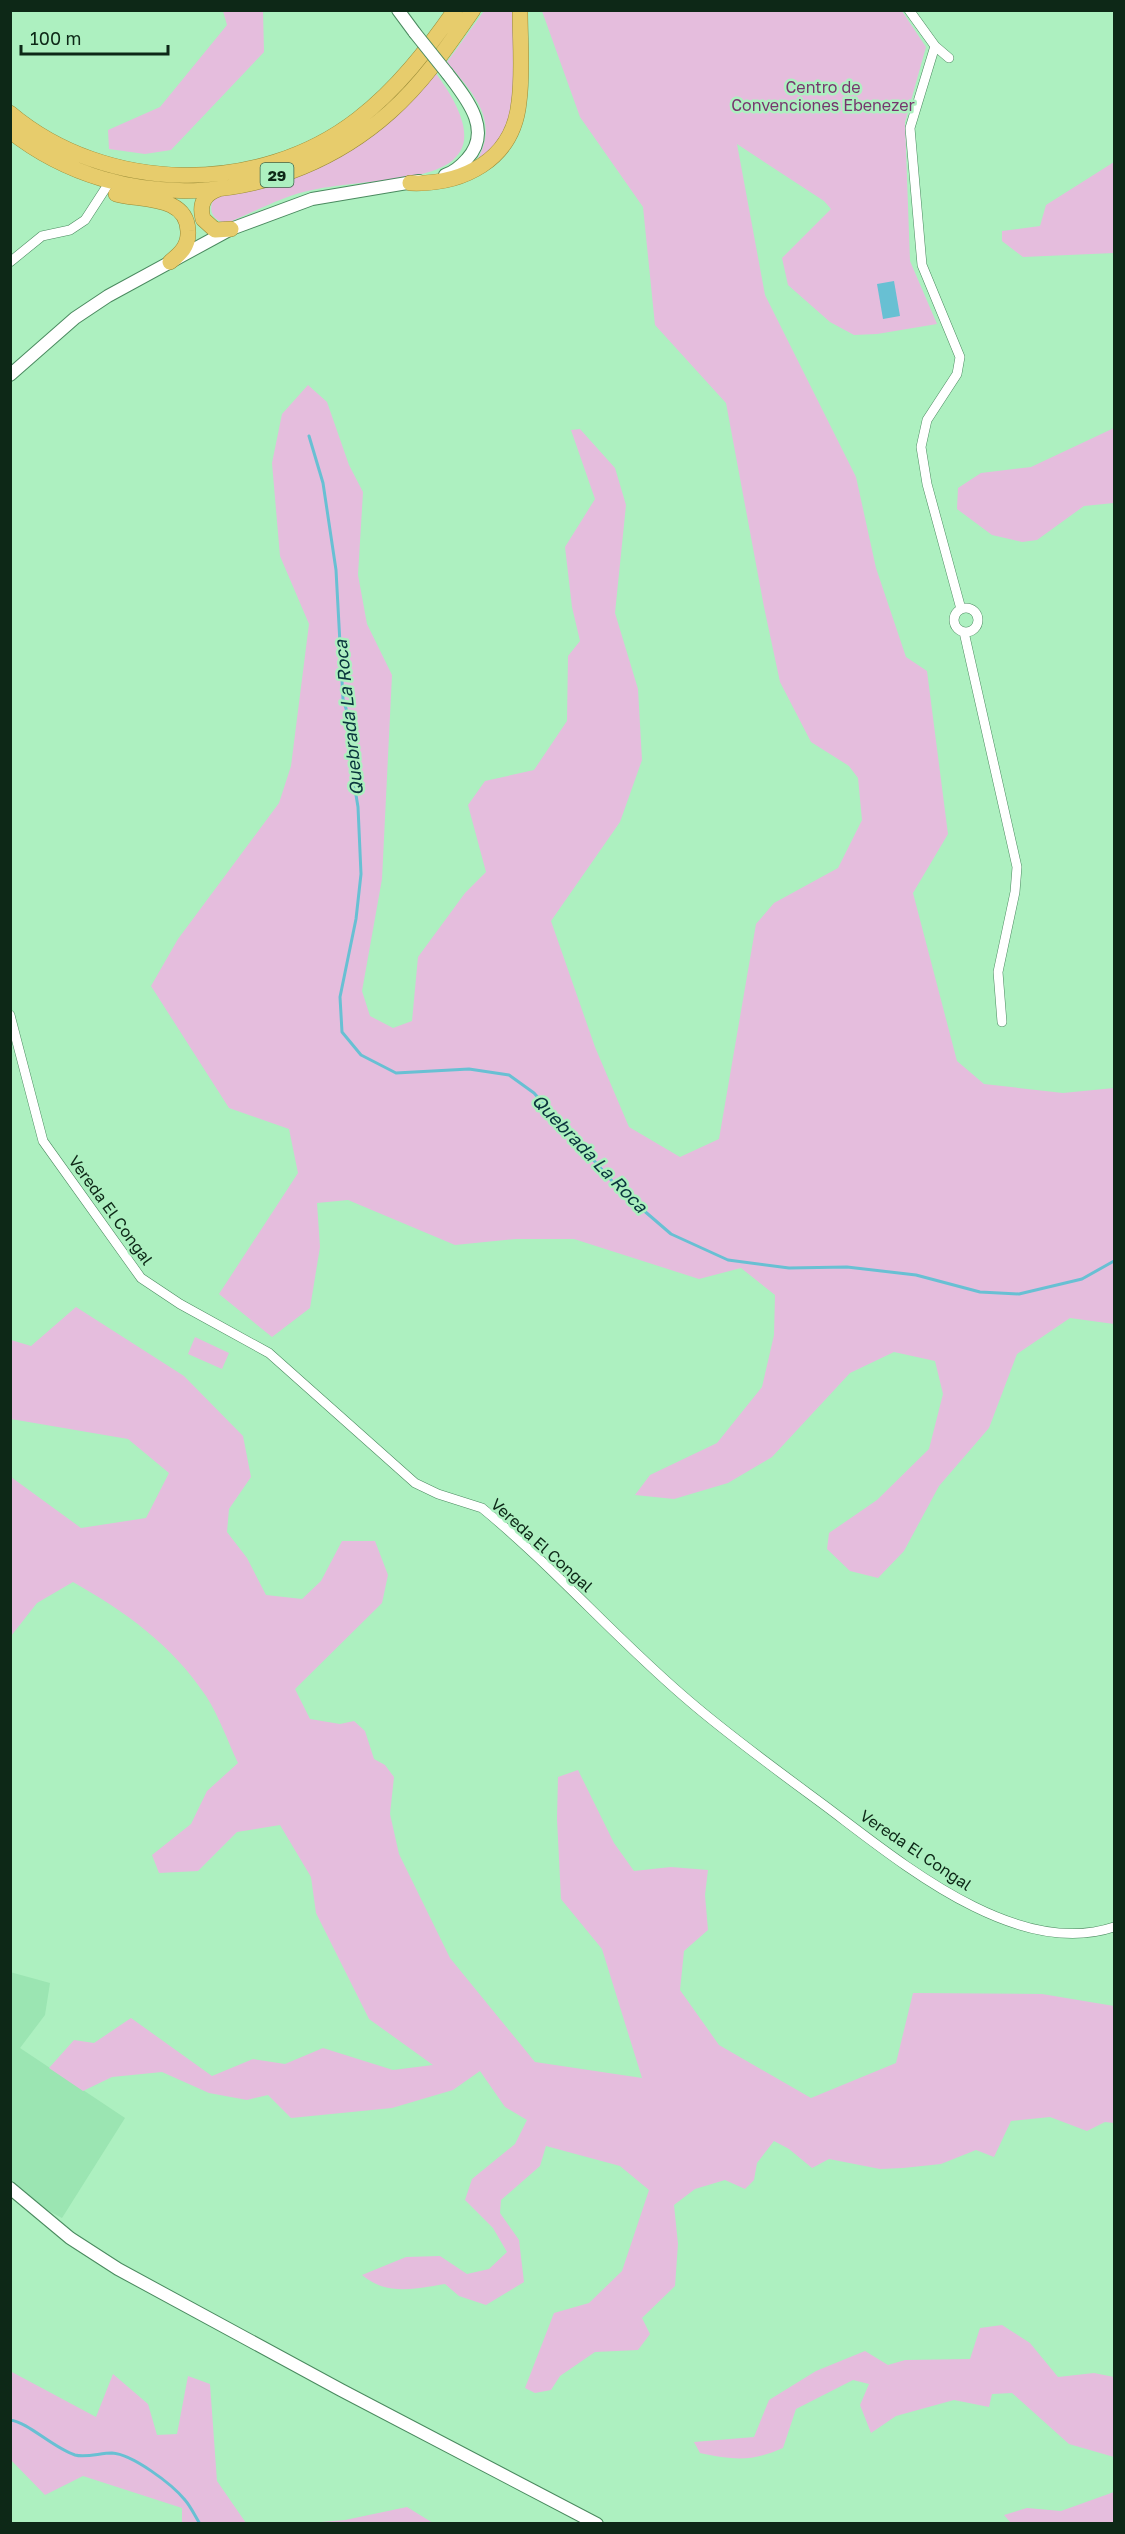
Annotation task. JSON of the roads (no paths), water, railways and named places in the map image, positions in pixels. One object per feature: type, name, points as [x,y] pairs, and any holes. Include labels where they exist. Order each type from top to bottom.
[{"type":"highway","points":[[398,83],[445,10]]},
{"type":"highway","name":"29","points":[[10,112],[38,134],[90,160],[144,172],[206,175],[260,165],[314,146],[357,120],[398,83],[455,10]]},
{"type":"highway","name":"29","points":[[107,187],[165,190],[220,189],[264,180],[311,164],[375,125],[415,88],[474,10]]},
{"type":"highway","points":[[410,183],[435,184],[459,178],[477,170],[501,146],[512,128],[519,102],[520,10]]},
{"type":"highway","points":[[10,131],[82,179],[136,199],[165,202],[179,210],[186,221],[189,234],[182,253],[170,262]]},
{"type":"highway","points":[[220,189],[206,196],[201,211],[208,226],[215,230],[231,230]]},
{"type":"main road","points":[[10,375],[75,318],[121,288],[231,230],[312,199],[450,174],[465,162],[475,148],[478,133],[473,111],[398,10]]},
{"type":"main road","points":[[10,2188],[70,2238],[118,2269],[351,2395],[597,2523]]},
{"type":"street","points":[[909,10],[934,46],[948,58]]},
{"type":"street","points":[[934,46],[910,128],[922,264],[960,357],[957,374],[927,420],[921,447],[927,484],[961,609]]},
{"type":"street","points":[[10,262],[42,236],[70,230],[85,220],[107,187]]},
{"type":"street","points":[[961,609],[972,610],[977,620],[972,630],[964,632],[957,628],[954,621],[961,609]]},
{"type":"street","points":[[964,632],[1017,867],[1015,892],[998,972],[1002,1022]]},
{"type":"street","name":"Vereda El Congal","points":[[10,1015],[43,1140],[141,1278],[180,1304],[269,1353],[415,1483],[438,1494],[482,1508],[687,1700],[776,1770],[960,1900],[1021,1925],[1071,1935],[1096,1933],[1114,1927]]},
{"type":"water","points":[[894,281],[900,316],[883,319],[877,284]]},
{"type":"waterway","name":"Quebrada La Roca","points":[[309,436],[323,483],[336,570],[343,699],[353,731],[352,771],[358,807],[361,874],[356,919],[340,997],[342,1032],[361,1055],[396,1073],[469,1069],[509,1075],[534,1093],[620,1190],[671,1234],[728,1260],[789,1268],[847,1267],[916,1275],[980,1292],[1019,1294],[1082,1279],[1114,1261]]},
{"type":"waterway","points":[[10,2420],[25,2425],[58,2447],[75,2455],[112,2453],[140,2464],[179,2493],[200,2524]]},
{"type":"park label","name":"Centro de Convenciones Ebenezer","points":[[823,96]]}]
